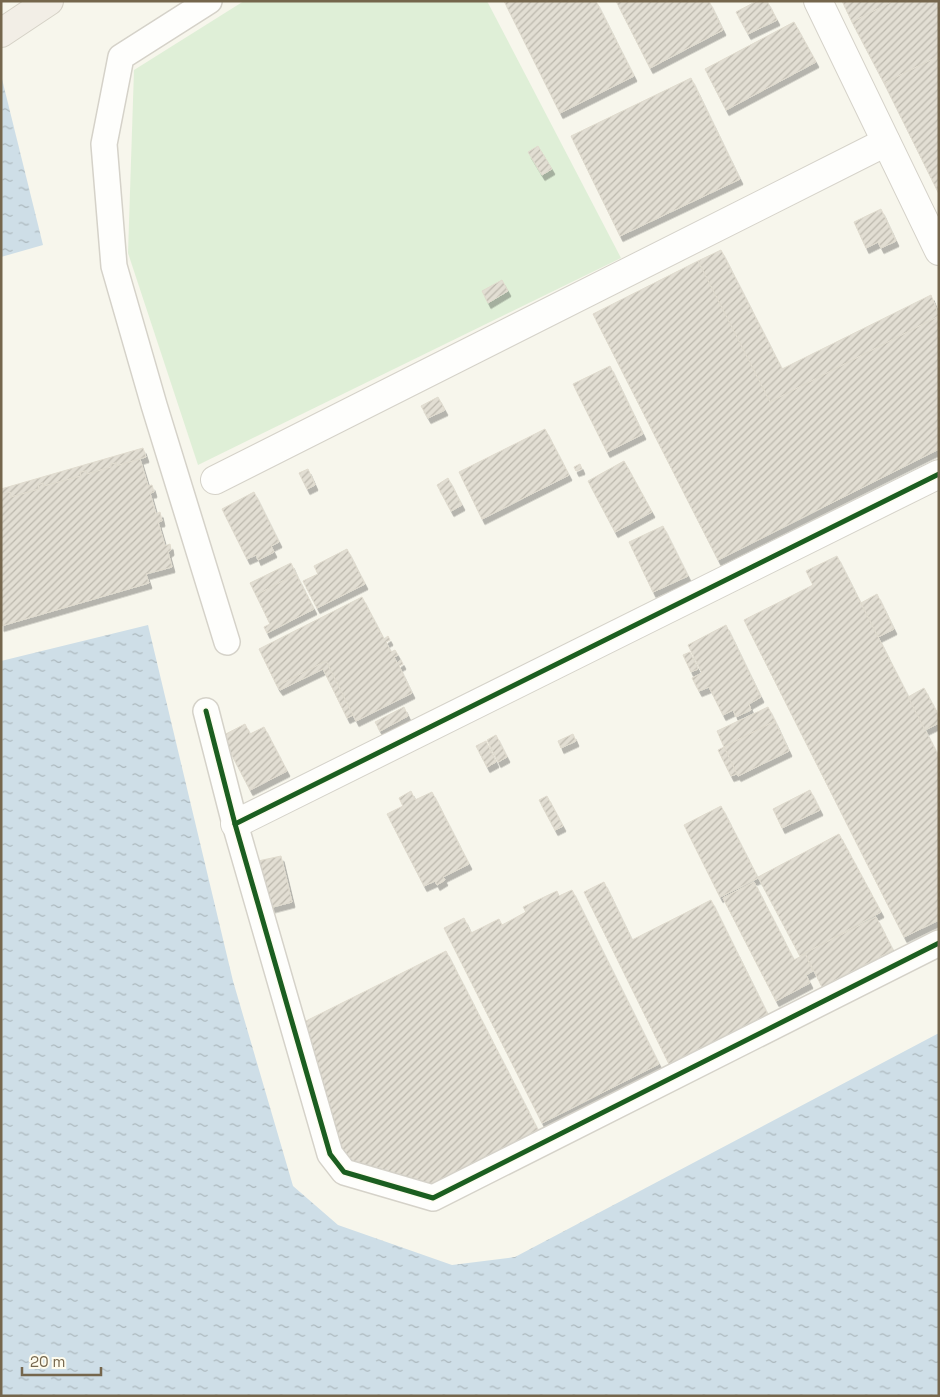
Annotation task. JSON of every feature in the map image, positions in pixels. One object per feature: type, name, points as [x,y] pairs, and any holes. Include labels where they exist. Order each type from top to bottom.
[{"type":"highway","points":[[1,34],[44,4]]},
{"type":"street","points":[[209,1],[121,57],[104,144],[114,266],[154,405],[227,642]]},
{"type":"street","points":[[818,1],[939,251]]},
{"type":"street","points":[[215,480],[886,142]]},
{"type":"street","points":[[235,824],[939,474]]},
{"type":"street","points":[[206,711],[235,824],[330,1154],[344,1172],[433,1198],[939,943]]},
{"type":"green space","points":[[244,1],[487,1],[621,258],[198,465],[128,253],[134,70]]},
{"type":"water","points":[[1,75],[43,245],[1,257]]},
{"type":"water","points":[[148,625],[233,981],[293,1186],[338,1225],[452,1265],[515,1257],[939,1033],[939,1396],[1,1396],[1,661]]},
{"type":"building","points":[[504,1],[596,1],[634,76],[560,113]]},
{"type":"building","points":[[616,1],[709,1],[723,30],[650,68]]},
{"type":"building","points":[[757,1],[767,1],[777,20],[748,34],[736,12]]},
{"type":"building","points":[[842,1],[893,1],[852,22]]},
{"type":"building","points":[[893,1],[939,1],[939,56],[884,83],[852,22]]},
{"type":"building","points":[[794,22],[816,62],[726,110],[705,69]]},
{"type":"building","points":[[939,56],[939,194],[884,83]]},
{"type":"building","points":[[691,78],[740,179],[620,236],[571,136]]},
{"type":"building","points":[[538,146],[552,169],[542,175],[528,152]]},
{"type":"building","points":[[881,209],[896,241],[881,248],[878,242],[866,248],[854,222]]},
{"type":"building","points":[[721,250],[782,369],[931,295],[939,316],[770,402],[698,261]]},
{"type":"building","points":[[698,261],[770,402],[939,316],[939,449],[718,560],[593,314]]},
{"type":"building","points":[[502,280],[508,291],[488,303],[482,291]]},
{"type":"building","points":[[610,366],[643,434],[607,452],[573,384]]},
{"type":"building","points":[[438,397],[445,410],[428,418],[421,406]]},
{"type":"building","points":[[545,429],[569,475],[482,519],[459,472]]},
{"type":"building","points":[[143,448],[146,457],[116,466],[116,463],[111,464],[111,467],[87,474],[86,471],[80,472],[81,476],[44,486],[43,483],[38,485],[39,489],[11,497],[10,492],[1,495],[1,489]]},
{"type":"building","points":[[140,459],[148,486],[152,485],[154,492],[150,493],[156,514],[160,512],[162,521],[158,522],[165,546],[170,544],[171,550],[168,552],[172,567],[146,574],[149,583],[1,626],[1,495],[10,492],[11,497],[39,489],[38,485],[43,483],[44,486],[81,476],[80,472],[86,471],[87,474],[111,467],[111,464],[116,463],[116,466]]},
{"type":"building","points":[[624,461],[652,512],[615,532],[588,481]]},
{"type":"building","points":[[580,464],[582,469],[576,471],[574,467]]},
{"type":"building","points":[[308,469],[315,485],[307,489],[299,473]]},
{"type":"building","points":[[448,478],[462,505],[451,511],[437,485]]},
{"type":"building","points":[[254,492],[279,542],[271,546],[274,552],[258,560],[256,555],[247,559],[222,509]]},
{"type":"building","points":[[663,526],[688,576],[653,592],[629,542]]},
{"type":"building","points":[[347,549],[365,584],[317,608],[303,581],[318,574],[314,566]]},
{"type":"building","points":[[837,556],[939,757],[939,920],[904,937],[744,620],[813,585],[806,571]]},
{"type":"building","points":[[291,563],[296,574],[256,595],[250,583]]},
{"type":"building","points":[[296,574],[314,609],[267,633],[264,627],[270,624],[256,595]]},
{"type":"building","points":[[877,594],[894,629],[878,637],[861,603]]},
{"type":"building","points":[[362,597],[384,639],[388,636],[390,640],[386,642],[391,652],[395,650],[398,655],[394,657],[397,663],[401,660],[403,664],[399,666],[412,693],[356,721],[326,661],[277,686],[259,649]]},
{"type":"building","points":[[726,625],[761,697],[749,704],[751,710],[736,717],[733,710],[723,715],[709,687],[699,691],[692,678],[702,673],[688,645]]},
{"type":"building","points":[[690,652],[698,669],[691,672],[683,655]]},
{"type":"building","points":[[326,661],[353,715],[347,718],[323,669],[280,690],[277,686]]},
{"type":"building","points":[[924,688],[939,716],[939,723],[925,730],[908,697]]},
{"type":"building","points":[[404,707],[408,716],[380,731],[375,722]]},
{"type":"building","points":[[768,707],[775,721],[724,747],[717,731]]},
{"type":"building","points":[[775,721],[789,751],[738,776],[724,747]]},
{"type":"building","points":[[245,724],[250,734],[264,727],[287,771],[250,790],[222,736]]},
{"type":"building","points":[[573,734],[576,741],[561,748],[558,741]]},
{"type":"building","points":[[496,735],[507,757],[498,762],[487,740]]},
{"type":"building","points":[[486,741],[496,762],[487,767],[476,746]]},
{"type":"building","points":[[724,747],[737,774],[731,776],[718,750]]},
{"type":"building","points":[[810,790],[820,810],[782,828],[773,809]]},
{"type":"building","points":[[411,791],[415,800],[432,792],[469,864],[443,877],[445,880],[437,885],[435,881],[424,886],[387,814],[403,806],[399,798]]},
{"type":"building","points":[[547,796],[563,826],[555,830],[539,800]]},
{"type":"building","points":[[721,806],[758,878],[720,897],[684,825]]},
{"type":"building","points":[[839,834],[881,912],[800,956],[758,877]]},
{"type":"building","points":[[281,856],[292,902],[269,908],[258,861]]},
{"type":"building","points":[[604,882],[632,940],[711,900],[768,1015],[669,1064],[584,892]]},
{"type":"building","points":[[754,882],[794,960],[805,954],[813,971],[806,975],[810,983],[776,1001],[723,898]]},
{"type":"building","points":[[572,890],[659,1064],[542,1123],[444,928],[464,918],[471,933],[499,919],[502,925],[526,912],[523,907],[557,891],[559,896]]},
{"type":"building","points":[[876,917],[893,950],[822,987],[805,953]]},
{"type":"building","points":[[446,951],[538,1130],[428,1188],[338,1161],[300,1024]]},
{"type":"cycle path","points":[[235,824],[939,474]]},
{"type":"cycle path","points":[[206,711],[235,824],[330,1154],[344,1172],[433,1198],[939,943]]}]
